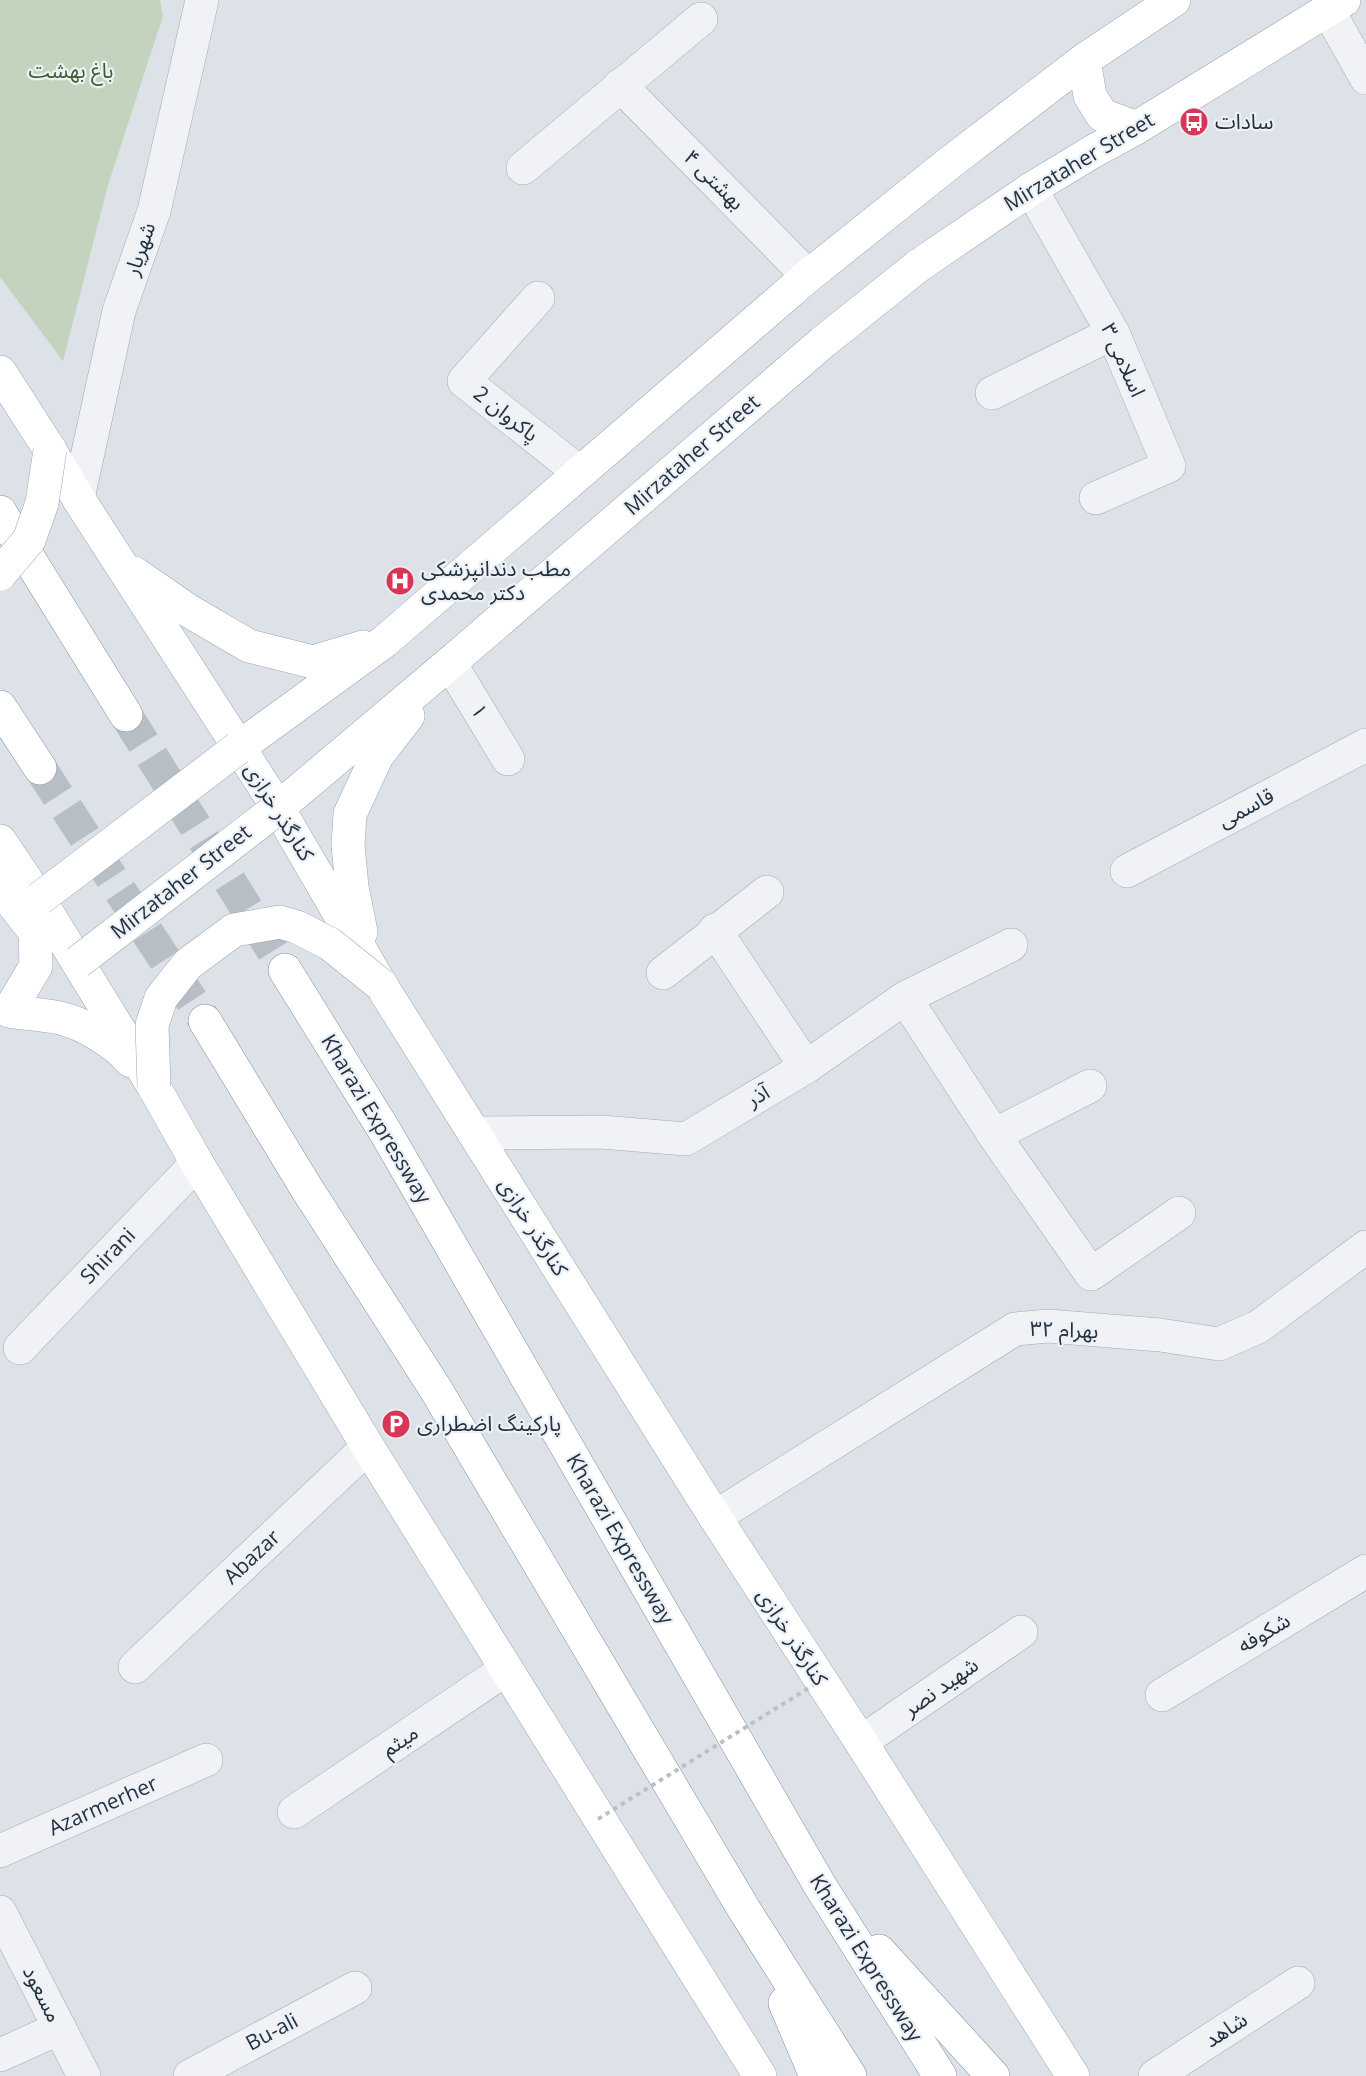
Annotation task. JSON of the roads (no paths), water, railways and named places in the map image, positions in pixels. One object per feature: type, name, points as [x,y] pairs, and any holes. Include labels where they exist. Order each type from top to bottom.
[{"type":"main road","points":[[39,899],[238,748],[385,641],[808,276],[952,161],[1084,60],[1174,0]]},
{"type":"main road","name":"Mirzataher Street","points":[[4,1014],[78,962],[278,808],[823,342],[918,266],[1031,189],[1136,128],[1336,5]]},
{"type":"main road","points":[[1084,60],[1090,96],[1102,115],[1136,128]]},
{"type":"main road","name":"کنارگذر خرازی","points":[[0,372],[78,498],[278,808],[374,971],[715,1517],[1073,2076]]},
{"type":"main road","points":[[0,574],[29,540],[42,503],[50,450]]},
{"type":"main road","points":[[0,512],[126,715]]},
{"type":"main road","points":[[122,564],[189,611],[249,646],[313,662],[385,641]]},
{"type":"main road","points":[[374,971],[351,876],[348,845],[350,814],[377,756],[450,663]]},
{"type":"main road","points":[[0,706],[39,768]]},
{"type":"main road","points":[[0,841],[39,899],[154,1087],[197,1163],[368,1447],[758,2075]]},
{"type":"main road","points":[[0,887],[39,899]]},
{"type":"main road","points":[[0,887],[35,932],[36,966],[4,1014],[61,1018],[86,1028],[122,1051],[154,1087]]},
{"type":"main road","points":[[154,1087],[152,1025],[161,998],[188,964],[234,930],[280,922],[297,927],[330,944],[374,971]]},
{"type":"main road","name":"Kharazi Expressway","points":[[285,969],[386,1133],[819,1884],[940,2076]]},
{"type":"main road","points":[[205,1021],[307,1189],[435,1388],[745,1911],[850,2076]]},
{"type":"main road","points":[[819,1884],[993,2076]]},
{"type":"main road","points":[[745,1911],[816,2076]]},
{"type":"street","name":"شهریار","points":[[78,498],[119,311],[154,211],[202,0]]},
{"type":"street","points":[[1336,5],[1366,78]]},
{"type":"street","points":[[523,168],[701,19]]},
{"type":"street","name":"بهشتی ۴","points":[[620,85],[808,276]]},
{"type":"street","name":"اسلامی ۳","points":[[1031,189],[1113,333],[1169,466],[1096,498]]},
{"type":"street","name":"پاکروان 2","points":[[538,298],[464,381],[579,472]]},
{"type":"street","points":[[992,393],[1113,333]]},
{"type":"street","name":"۱","points":[[450,663],[508,759]]},
{"type":"street","name":"قاسمی","points":[[1127,871],[1366,745]]},
{"type":"street","points":[[663,973],[767,892]]},
{"type":"street","points":[[716,930],[806,1067]]},
{"type":"street","name":"آذر","points":[[474,1133],[601,1132],[686,1139],[806,1067],[905,998],[1011,945]]},
{"type":"street","points":[[905,998],[994,1136],[1091,1274],[1179,1213]]},
{"type":"street","points":[[994,1136],[1090,1086]]},
{"type":"street","name":"Shirani","points":[[20,1348],[197,1163]]},
{"type":"street","name":"بهرام ۳۲","points":[[715,1517],[1014,1329],[1048,1326],[1160,1335],[1219,1344],[1258,1327],[1366,1247]]},
{"type":"street","name":"Abazar","points":[[135,1667],[368,1447]]},
{"type":"street","name":"شکوفه","points":[[1162,1695],[1366,1571]]},
{"type":"street","name":"شهید نصر","points":[[861,1742],[1021,1632]]},
{"type":"street","name":"میثم","points":[[294,1812],[506,1671]]},
{"type":"street","name":"Azarmerher","points":[[0,1851],[206,1760]]},
{"type":"street","name":"مسعود","points":[[0,1912],[84,2076]]},
{"type":"street","name":"شاهد","points":[[1155,2076],[1298,1983]]},
{"type":"street","name":"Bu-ali","points":[[190,2076],[355,1988]]},
{"type":"street","points":[[0,2055],[60,2028]]},
{"type":"tunnel","points":[[126,715],[285,970]]},
{"type":"tunnel","points":[[40,768],[205,1021]]},
{"type":"place","name":"سادات","points":[[1194,122]]},
{"type":"place","name":"مطب دندانپزشکی دکتر محمدی","points":[[400,581]]},
{"type":"place","name":"پارکینگ اضطراری","points":[[396,1424]]},
{"type":"park label","name":"باغ بهشت","points":[[71,71]]}]
